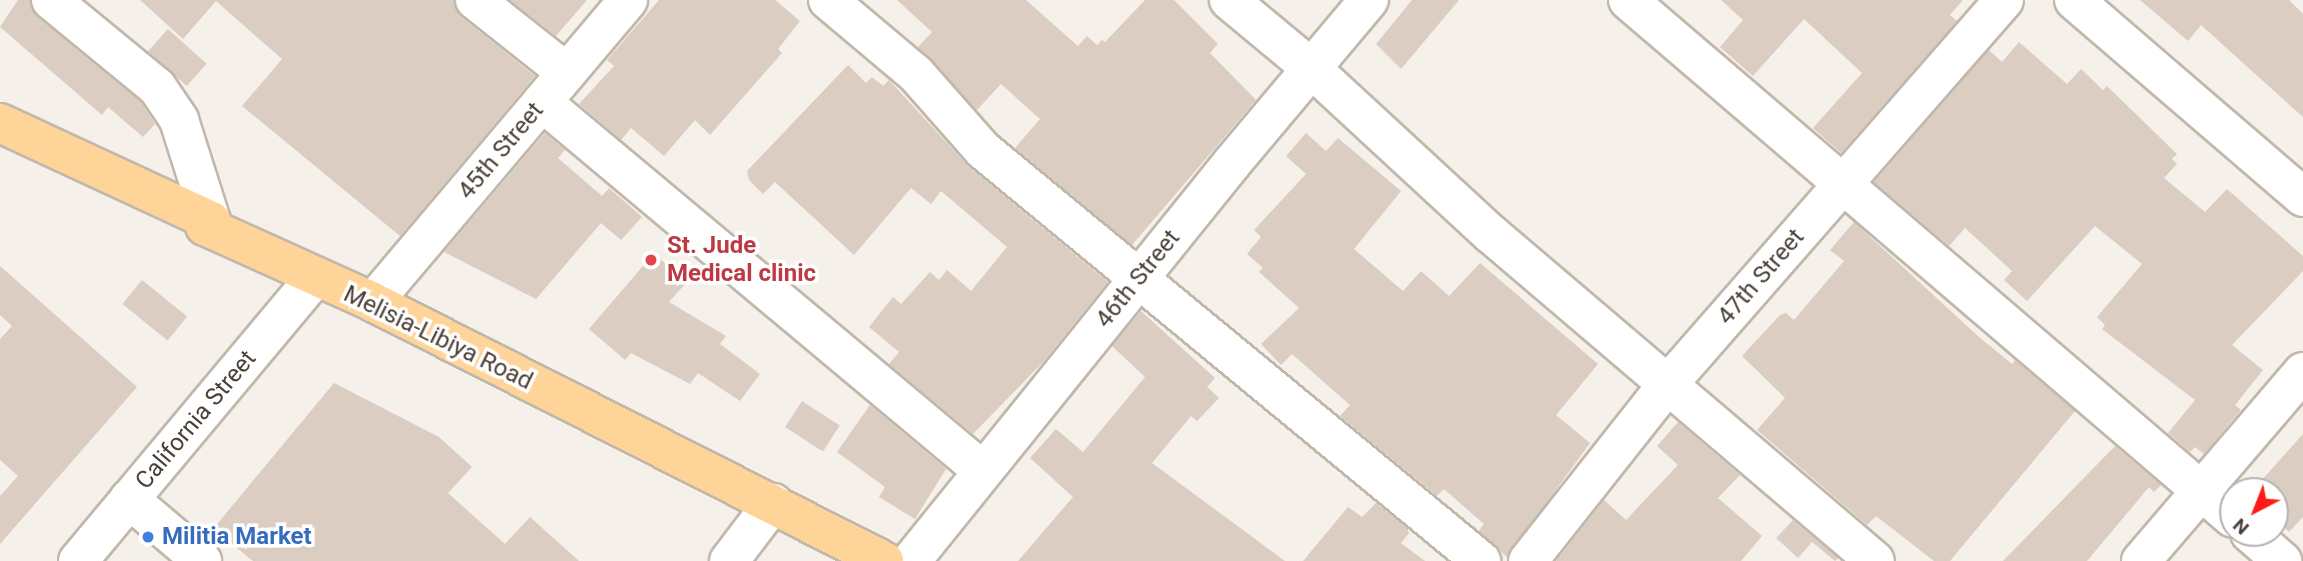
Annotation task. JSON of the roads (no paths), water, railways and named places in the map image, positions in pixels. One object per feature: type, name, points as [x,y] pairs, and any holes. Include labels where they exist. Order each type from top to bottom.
[{"type":"main road","name":"Melisia-Libiya Road","points":[[0,123],[211,221],[205,226],[314,279],[373,302],[884,561]]},
{"type":"street","points":[[51,0],[157,87],[179,120],[211,221]]},
{"type":"street","points":[[475,0],[567,73]]},
{"type":"street","name":"45th Street","points":[[373,302],[628,0]]},
{"type":"street","points":[[828,0],[916,74],[983,150],[1139,276],[1481,561]]},
{"type":"street","points":[[1229,0],[1312,69],[1491,234],[1875,561]]},
{"type":"street","name":"46th Street","points":[[911,561],[1139,276],[1369,0]]},
{"type":"street","points":[[1628,0],[2219,506]]},
{"type":"street","name":"47th Street","points":[[1528,561],[1668,384],[2004,0]]},
{"type":"street","points":[[2074,0],[2303,197]]},
{"type":"street","points":[[542,102],[983,471]]},
{"type":"street","name":"California Street","points":[[78,561],[314,279]]},
{"type":"street","points":[[2141,561],[2303,372]]},
{"type":"street","points":[[129,499],[202,561]]},
{"type":"street","points":[[729,561],[773,503]]},
{"type":"street","points":[[2266,547],[2282,561]]},
{"type":"place","name":"St. Jude Medical clinic","points":[[651,260]]},
{"type":"place","name":"Militia Market","points":[[148,537]]}]
